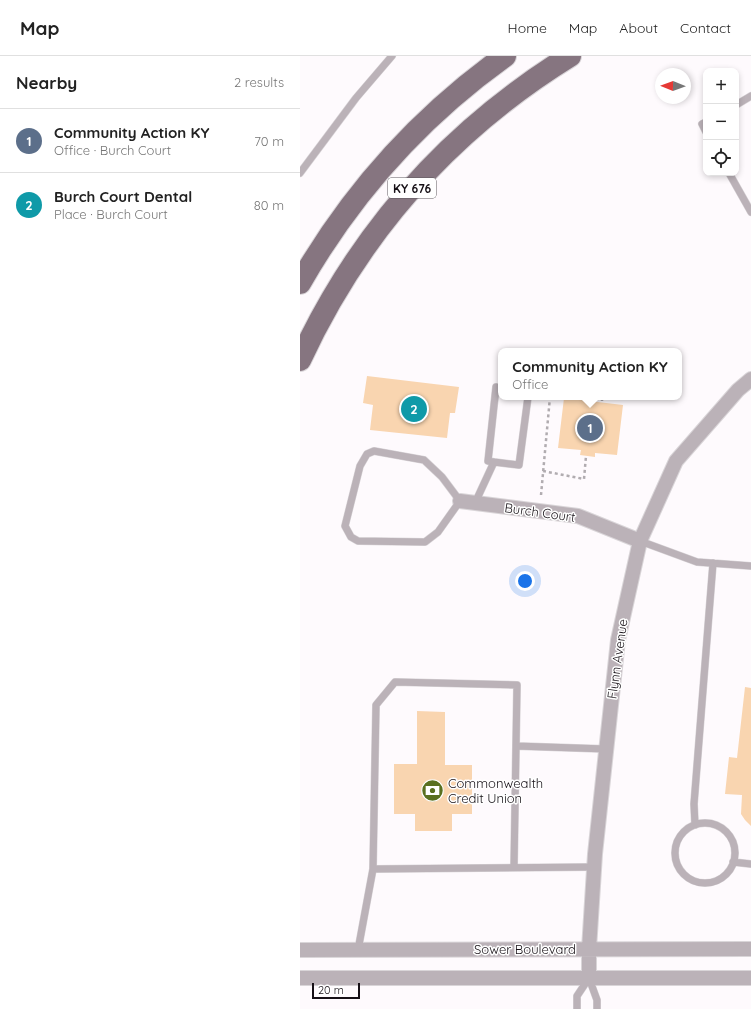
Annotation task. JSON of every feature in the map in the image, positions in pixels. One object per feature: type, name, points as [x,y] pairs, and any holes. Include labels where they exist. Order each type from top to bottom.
[{"type":"main road","name":"KY 676","points":[[300,283],[311,263],[343,215],[378,171],[417,129],[459,91],[505,56]]},
{"type":"main road","name":"KY 676","points":[[300,360],[314,330],[366,245],[425,174],[466,134],[505,101],[570,56]]},
{"type":"street","name":"Flynn Avenue","points":[[589,978],[589,949],[594,866],[618,640],[640,540],[676,461],[738,390],[751,379]]},
{"type":"street","name":"Burch Court","points":[[460,501],[578,516],[640,540]]},
{"type":"street","name":"Sower Boulevard","points":[[300,950],[751,949]]},
{"type":"street","points":[[300,978],[751,978]]},
{"type":"lane","points":[[300,173],[356,98],[392,56]]},
{"type":"lane","points":[[738,104],[751,96]]},
{"type":"lane","points":[[731,176],[751,212]]},
{"type":"lane","points":[[496,387],[488,461],[519,465],[528,400]]},
{"type":"lane","points":[[374,451],[424,460],[442,477],[460,501],[438,532],[425,542],[358,541],[351,537],[345,526],[360,466],[367,454],[374,451]]},
{"type":"lane","points":[[475,503],[494,462]]},
{"type":"lane","points":[[640,540],[697,562],[751,566]]},
{"type":"lane","points":[[695,825],[694,804],[713,563]]},
{"type":"lane","points":[[358,950],[373,869],[376,706],[395,682],[517,685],[514,867]]},
{"type":"lane","points":[[516,746],[606,749]]},
{"type":"lane","points":[[704,823],[714,824],[722,828],[729,835],[734,844],[735,853],[733,862],[729,871],[722,877],[713,881],[703,882],[693,880],[685,874],[679,866],[676,856],[676,846],[680,837],[687,829],[704,823]]},
{"type":"lane","points":[[733,862],[751,864]]},
{"type":"lane","points":[[373,869],[594,866]]},
{"type":"lane","points":[[577,1009],[577,996],[589,978]]},
{"type":"lane","points":[[589,978],[597,1000],[597,1009]]},
{"type":"path","points":[[541,495],[550,400]]},
{"type":"path","points":[[543,471],[584,479],[586,456]]},
{"type":"building","points":[[367,376],[459,387],[455,413],[450,413],[447,438],[370,430],[373,405],[363,403]]},
{"type":"building","points":[[564,400],[581,400],[623,405],[617,455],[595,453],[595,457],[580,455],[581,450],[558,448]]},
{"type":"building","points":[[745,687],[751,688],[751,826],[741,814],[742,795],[725,794],[729,757],[737,758]]},
{"type":"building","name":"Commonwealth Credit Union","points":[[417,711],[445,712],[445,765],[472,765],[472,814],[452,814],[452,831],[415,831],[415,814],[394,814],[394,764],[417,764]]},
{"type":"place","name":"Burch Court Dental","points":[[414,409]]},
{"type":"place","name":"Community Action KY","points":[[590,428]]},
{"type":"place","name":"Commonwealth Credit Union","points":[[433,790]]}]
